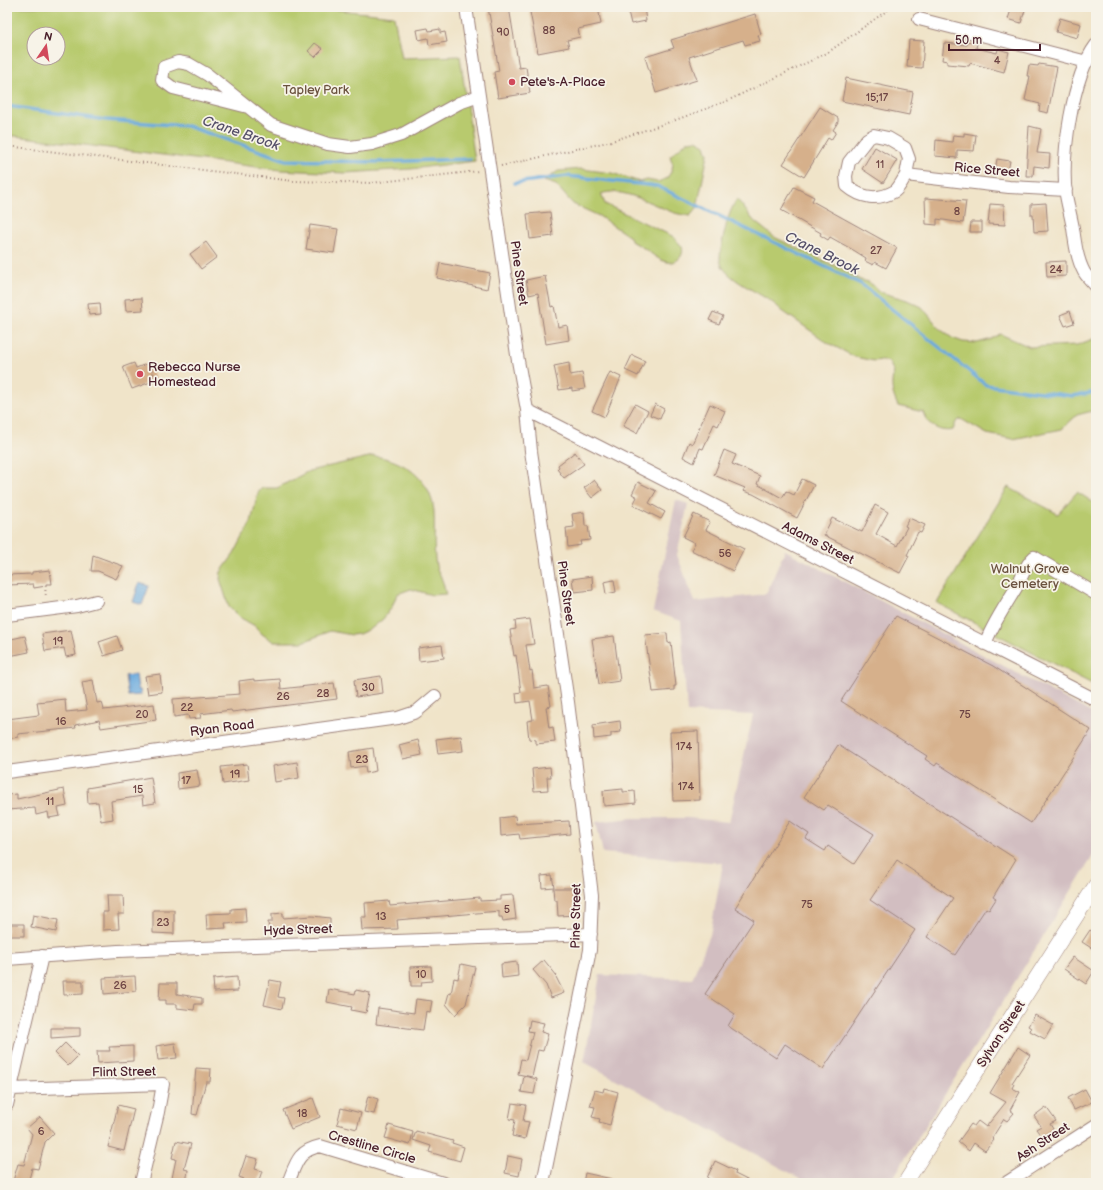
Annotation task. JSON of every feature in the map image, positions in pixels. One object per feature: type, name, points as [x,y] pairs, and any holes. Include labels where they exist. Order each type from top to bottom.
[{"type":"main road","name":"Sylvan Street","points":[[905,1183],[1096,885]]},
{"type":"street","name":"Pine Street","points":[[466,7],[517,354],[528,410],[531,451],[589,861],[592,894],[590,950],[543,1183]]},
{"type":"street","points":[[919,19],[1087,62]]},
{"type":"street","points":[[1096,45],[1078,83],[1071,112],[1065,168],[1066,190],[1077,251],[1085,273],[1096,286]]},
{"type":"street","points":[[248,107],[173,88],[162,80],[164,67],[178,62],[189,64],[208,75],[271,125],[328,144],[350,147],[372,144],[402,135],[459,103],[479,96]]},
{"type":"street","points":[[874,135],[888,138],[905,148],[909,159],[906,175],[896,190],[878,197],[858,194],[847,186],[846,176],[849,162],[868,139],[874,135]]},
{"type":"street","name":"Rice Street","points":[[906,175],[1009,187],[1066,190]]},
{"type":"street","name":"Adams Street","points":[[528,410],[1096,700]]},
{"type":"street","points":[[985,644],[990,630],[1018,584],[1028,563],[1034,557],[1096,594]]},
{"type":"street","points":[[7,615],[77,606],[96,601]]},
{"type":"street","name":"Ryan Road","points":[[7,772],[398,718],[416,712],[435,696]]},
{"type":"street","name":"Hyde Street","points":[[7,959],[118,951],[591,934]]},
{"type":"street","points":[[7,1105],[42,956]]},
{"type":"street","name":"Flint Street","points":[[11,1089],[163,1084],[157,1119],[141,1183]]},
{"type":"street","name":"Ash Street","points":[[1006,1183],[1096,1125]]},
{"type":"street","name":"Crestline Circle","points":[[288,1183],[299,1157],[305,1151],[320,1146],[443,1183]]},
{"type":"path","points":[[7,146],[293,181],[371,183],[490,168],[612,141],[727,101],[827,53],[892,7]]},
{"type":"path","points":[[45,586],[46,596]]},
{"type":"shaded area","points":[[676,500],[688,504],[677,555],[695,602],[766,594],[785,550],[1096,715],[1096,851],[890,1183],[809,1183],[584,1062],[600,975],[692,979],[710,935],[723,863],[603,853],[596,822],[632,818],[688,818],[729,822],[753,715],[687,712],[681,621],[653,611]]},
{"type":"green space","name":"Tapley Park","points":[[7,7],[338,7],[338,10],[394,16],[402,58],[460,56],[475,161],[411,169],[345,173],[280,170],[7,135]]},
{"type":"green space","points":[[696,140],[705,145],[708,154],[697,208],[690,216],[674,213],[627,194],[609,192],[601,194],[605,204],[674,237],[683,250],[679,259],[674,262],[662,260],[641,246],[632,242],[630,237],[599,216],[573,204],[556,185],[544,181],[558,171],[581,169],[612,173],[640,182],[647,180],[658,182],[667,178],[671,172],[673,165],[670,156],[688,141]]},
{"type":"green space","points":[[737,199],[754,221],[774,237],[844,270],[860,280],[869,282],[880,292],[907,300],[922,307],[940,329],[952,338],[963,342],[977,343],[992,339],[1000,334],[1030,347],[1077,345],[1096,338],[1096,410],[1077,415],[1062,429],[1013,439],[987,434],[961,419],[956,422],[953,430],[948,431],[938,429],[927,421],[923,412],[898,406],[892,389],[894,372],[889,362],[855,357],[828,343],[781,310],[775,304],[736,280],[722,266],[720,253],[724,234],[728,218]]},
{"type":"green space","points":[[373,456],[395,461],[405,466],[421,480],[427,489],[432,500],[434,511],[436,566],[446,594],[432,595],[411,589],[397,594],[392,607],[383,619],[372,628],[359,634],[352,635],[330,631],[303,642],[274,642],[262,634],[255,626],[239,617],[229,607],[220,579],[221,572],[234,554],[251,522],[258,493],[262,488],[277,488],[309,471]]},
{"type":"green space","name":"Walnut Grove Cemetery","points":[[1008,487],[1058,514],[1077,492],[1096,504],[1096,686],[937,603]]},
{"type":"water","points":[[139,583],[149,586],[142,605],[133,602]]},
{"type":"water","points":[[136,674],[138,689],[140,690],[141,695],[128,696],[125,676]]},
{"type":"building","points":[[488,7],[509,7],[519,68],[526,67],[530,93],[498,98],[494,72],[499,71]]},
{"type":"building","points":[[529,7],[598,7],[601,24],[578,29],[580,37],[567,40],[569,47],[538,53]]},
{"type":"building","points":[[627,7],[644,7],[646,21],[631,24]]},
{"type":"building","points":[[1012,7],[1026,7],[1021,23],[1008,19]]},
{"type":"building","points":[[755,14],[761,34],[758,35],[760,41],[745,45],[743,40],[689,57],[697,80],[656,93],[645,57],[674,48],[671,40]]},
{"type":"building","points":[[1060,18],[1081,24],[1077,38],[1056,32]]},
{"type":"building","points":[[428,28],[429,31],[440,29],[440,33],[445,32],[447,42],[429,45],[428,38],[419,40],[417,30]]},
{"type":"building","points":[[909,40],[924,41],[922,68],[907,67]]},
{"type":"building","points":[[967,41],[977,43],[976,48],[997,53],[998,49],[1009,52],[1004,72],[970,63],[969,66],[947,64],[947,61],[942,60],[944,43],[967,45]]},
{"type":"building","points":[[315,43],[323,49],[315,57],[308,51]]},
{"type":"building","points":[[1039,64],[1057,67],[1048,113],[1039,111],[1040,104],[1025,100],[1030,76],[1027,76],[1029,65],[1038,66]]},
{"type":"building","points":[[846,78],[913,92],[909,115],[842,101]]},
{"type":"building","points":[[820,107],[838,118],[838,122],[833,130],[836,132],[831,140],[828,138],[804,177],[783,164]]},
{"type":"building","points":[[1029,126],[1041,129],[1037,153],[1050,154],[1049,168],[1034,166],[1033,176],[1026,176]]},
{"type":"building","points":[[964,133],[976,135],[974,151],[957,150],[957,158],[935,156],[936,140],[952,142],[953,135],[964,136]]},
{"type":"building","points":[[875,147],[897,160],[883,183],[862,169]]},
{"type":"building","points":[[997,159],[1010,161],[1008,171],[995,170]]},
{"type":"building","points":[[794,187],[814,197],[812,201],[897,248],[886,268],[875,262],[873,265],[865,261],[866,258],[855,251],[830,237],[828,240],[820,235],[821,233],[781,210]]},
{"type":"building","points":[[925,198],[966,201],[963,223],[937,219],[937,225],[926,224]]},
{"type":"building","points":[[1046,203],[1048,231],[1034,232],[1031,204]]},
{"type":"building","points":[[990,204],[1004,205],[1005,225],[988,224]]},
{"type":"building","points":[[550,212],[553,236],[530,239],[527,214]]},
{"type":"building","points":[[971,222],[982,222],[982,232],[970,232]]},
{"type":"building","points":[[310,225],[338,229],[334,253],[306,249]]},
{"type":"building","points":[[206,242],[217,257],[201,269],[190,254]]},
{"type":"building","points":[[1066,261],[1066,276],[1047,277],[1046,262]]},
{"type":"building","points":[[440,263],[490,273],[487,289],[437,278]]},
{"type":"building","points":[[545,276],[551,307],[554,306],[558,327],[567,325],[569,340],[546,344],[538,293],[529,295],[526,280]]},
{"type":"building","points":[[142,298],[143,310],[126,311],[125,299]]},
{"type":"building","points":[[100,303],[101,314],[89,315],[88,304]]},
{"type":"building","points":[[1070,311],[1074,323],[1065,326],[1060,315]]},
{"type":"building","points":[[713,312],[723,316],[719,324],[709,320]]},
{"type":"building","points":[[632,355],[645,361],[638,376],[625,370]]},
{"type":"building","name":"Rebecca Nurse Homestead","points":[[134,363],[136,368],[149,363],[156,380],[132,389],[123,367]]},
{"type":"building","points":[[569,363],[570,375],[582,373],[585,389],[572,391],[572,388],[559,390],[554,366]]},
{"type":"building","points":[[610,372],[621,377],[605,417],[592,411]]},
{"type":"building","points":[[635,404],[648,411],[637,433],[623,426]]},
{"type":"building","points":[[655,404],[664,409],[660,419],[650,415]]},
{"type":"building","points":[[710,404],[725,411],[718,426],[714,424],[703,449],[700,448],[694,463],[683,457],[689,442],[692,444]]},
{"type":"building","points":[[724,450],[736,455],[732,464],[760,476],[757,484],[782,498],[786,491],[794,495],[802,479],[814,485],[797,518],[753,494],[743,491],[745,488],[714,475]]},
{"type":"building","points":[[575,452],[584,464],[564,478],[557,469],[559,467],[558,465]]},
{"type":"building","points":[[594,480],[602,490],[592,498],[584,488]]},
{"type":"building","points":[[638,482],[656,491],[649,503],[665,512],[661,519],[633,505],[637,497],[632,494]]},
{"type":"building","points":[[875,505],[888,512],[876,534],[897,546],[907,527],[905,526],[909,518],[925,525],[921,533],[918,532],[907,555],[909,556],[900,573],[824,535],[832,518],[862,532]]},
{"type":"building","points":[[584,512],[585,526],[588,526],[590,540],[580,541],[581,545],[568,547],[566,528],[574,527],[572,514]]},
{"type":"building","points":[[694,514],[710,522],[706,530],[744,549],[733,571],[691,550],[695,543],[683,537]]},
{"type":"building","points":[[93,555],[123,566],[116,579],[98,571],[91,571]]},
{"type":"building","points":[[50,570],[52,584],[46,584],[46,586],[34,588],[33,584],[7,585],[7,575],[32,574],[32,572]]},
{"type":"building","points":[[592,576],[593,590],[574,592],[572,579]]},
{"type":"building","points":[[614,580],[616,592],[606,594],[604,582]]},
{"type":"building","points":[[896,616],[993,666],[1091,730],[1031,823],[937,763],[935,766],[925,759],[927,756],[841,701]]},
{"type":"building","points":[[530,619],[534,644],[526,645],[530,671],[532,670],[534,688],[548,686],[551,706],[546,707],[549,728],[553,727],[555,742],[536,744],[536,740],[529,739],[527,721],[533,720],[530,701],[517,703],[516,693],[521,692],[516,655],[514,656],[510,630],[516,629],[515,621]]},
{"type":"building","points":[[71,630],[76,655],[66,657],[64,648],[45,651],[42,634]]},
{"type":"building","points":[[667,633],[668,643],[671,642],[676,686],[674,686],[674,690],[653,692],[645,635]]},
{"type":"building","points":[[25,636],[29,652],[9,656],[7,640]]},
{"type":"building","points":[[117,636],[122,650],[104,656],[99,642]]},
{"type":"building","points":[[614,636],[620,681],[599,684],[592,639]]},
{"type":"building","points":[[442,645],[444,658],[419,661],[418,648]]},
{"type":"building","points":[[160,674],[162,692],[148,694],[145,676]]},
{"type":"building","points":[[381,676],[383,693],[356,697],[354,680]]},
{"type":"building","points":[[254,679],[254,681],[280,679],[281,689],[334,683],[337,699],[232,712],[231,710],[200,714],[201,718],[189,719],[188,715],[174,717],[173,699],[240,694],[239,681]]},
{"type":"building","points":[[93,680],[97,703],[102,702],[104,710],[154,704],[156,720],[101,728],[99,720],[75,725],[76,728],[18,734],[18,737],[7,739],[7,719],[39,715],[37,702],[65,699],[66,712],[87,710],[82,682]]},
{"type":"building","points":[[620,721],[621,732],[611,733],[611,737],[594,739],[593,725]]},
{"type":"building","points":[[698,731],[700,800],[673,801],[670,732]]},
{"type":"building","points":[[461,736],[463,751],[438,754],[436,739]]},
{"type":"building","points":[[418,740],[422,755],[403,759],[399,745]]},
{"type":"building","points":[[838,745],[1016,859],[993,897],[996,899],[989,910],[986,908],[955,955],[927,937],[953,898],[897,860],[870,900],[915,930],[823,1069],[785,1044],[776,1058],[728,1026],[735,1014],[705,994],[754,920],[735,908],[790,821],[809,834],[806,839],[825,851],[828,846],[854,864],[874,834],[828,805],[824,810],[804,797]]},
{"type":"building","points":[[373,748],[376,771],[366,773],[365,766],[351,768],[349,752]]},
{"type":"building","points":[[297,762],[299,778],[275,782],[273,766]]},
{"type":"building","points":[[247,764],[249,780],[223,784],[221,767]]},
{"type":"building","points":[[550,767],[551,777],[547,777],[548,790],[534,791],[532,769]]},
{"type":"building","points":[[197,770],[200,786],[178,789],[177,773]]},
{"type":"building","points":[[151,777],[155,803],[143,805],[142,796],[111,801],[113,819],[101,821],[98,802],[88,803],[87,788]]},
{"type":"building","points":[[64,789],[67,806],[58,808],[60,816],[49,818],[48,812],[36,815],[35,808],[7,810],[7,795],[17,794],[17,799]]},
{"type":"building","points":[[623,789],[623,792],[635,791],[636,803],[604,806],[603,791]]},
{"type":"building","points":[[515,816],[516,824],[569,821],[570,834],[520,839],[519,834],[501,836],[500,818]]},
{"type":"building","points":[[552,875],[554,887],[542,888],[541,876]]},
{"type":"building","points":[[553,888],[573,888],[575,915],[558,916],[557,900],[554,900]]},
{"type":"building","points":[[107,895],[123,895],[124,914],[118,914],[119,929],[103,930],[103,912],[108,912]]},
{"type":"building","points":[[513,895],[516,919],[503,921],[502,917],[499,917],[499,911],[397,920],[398,929],[362,930],[361,917],[366,917],[365,903],[389,901],[390,906],[480,898],[480,901],[500,900],[500,896]]},
{"type":"building","points":[[245,908],[246,922],[225,923],[226,928],[207,929],[206,914],[231,913],[231,909]]},
{"type":"building","points":[[153,910],[174,910],[174,934],[153,933]]},
{"type":"building","points":[[283,913],[283,918],[312,916],[330,918],[330,931],[308,932],[308,929],[269,931],[268,922],[272,922],[272,914]]},
{"type":"building","points":[[33,915],[58,920],[56,932],[31,927]]},
{"type":"building","points":[[7,924],[24,924],[24,936],[7,936]]},
{"type":"building","points":[[1090,930],[1096,934],[1096,951],[1082,942]]},
{"type":"building","points":[[1073,957],[1094,971],[1086,984],[1064,969]]},
{"type":"building","points":[[544,960],[557,976],[556,977],[564,993],[551,998],[546,985],[533,970]]},
{"type":"building","points":[[517,962],[518,976],[502,978],[501,964]]},
{"type":"building","points":[[461,964],[475,967],[466,1004],[455,1015],[446,1004],[449,993],[451,994],[454,978],[458,979]]},
{"type":"building","points":[[431,966],[432,981],[421,982],[422,986],[411,986],[410,967]]},
{"type":"building","points":[[135,976],[136,991],[104,994],[103,978]]},
{"type":"building","points":[[237,977],[238,991],[214,992],[213,979]]},
{"type":"building","points":[[270,980],[281,982],[278,997],[284,998],[282,1009],[264,1005]]},
{"type":"building","points":[[63,981],[83,981],[83,994],[64,995]]},
{"type":"building","points":[[160,983],[177,983],[177,994],[202,998],[202,1004],[195,1004],[194,1010],[177,1008],[177,1004],[166,1004],[166,1000],[159,1000]]},
{"type":"building","points":[[329,989],[355,994],[356,990],[370,993],[366,1013],[351,1010],[352,1007],[327,1002]]},
{"type":"building","points":[[416,999],[432,1001],[430,1012],[426,1011],[423,1030],[376,1024],[378,1008],[414,1013]]},
{"type":"building","points":[[1035,1015],[1053,1025],[1045,1039],[1030,1031],[1031,1028],[1028,1026]]},
{"type":"building","points":[[530,1020],[544,1023],[541,1032],[548,1034],[543,1051],[538,1050],[532,1077],[518,1074],[521,1059],[526,1060],[533,1032],[528,1031]]},
{"type":"building","points":[[51,1028],[80,1028],[80,1036],[51,1038]]},
{"type":"building","points":[[65,1043],[78,1056],[68,1066],[55,1053]]},
{"type":"building","points":[[175,1043],[177,1058],[158,1060],[156,1046]]},
{"type":"building","points":[[133,1046],[133,1061],[98,1063],[97,1051],[110,1051],[109,1047]]},
{"type":"building","points":[[1018,1047],[1030,1055],[1012,1083],[1014,1084],[1012,1088],[1020,1092],[1010,1110],[1014,1113],[1007,1121],[1004,1119],[992,1138],[994,1140],[985,1151],[974,1143],[969,1151],[958,1142],[971,1124],[974,1126],[978,1121],[986,1127],[1006,1102],[990,1093]]},
{"type":"building","points":[[196,1068],[211,1069],[210,1082],[206,1082],[197,1115],[192,1114]]},
{"type":"building","points":[[524,1076],[537,1079],[534,1094],[521,1092]]},
{"type":"building","points":[[604,1088],[618,1092],[610,1125],[599,1122],[600,1119],[592,1117],[595,1107],[590,1106],[595,1090],[603,1092]]},
{"type":"building","points":[[1085,1089],[1092,1102],[1074,1110],[1068,1098]]},
{"type":"building","points":[[368,1096],[378,1099],[374,1114],[364,1112]]},
{"type":"building","points":[[313,1098],[320,1117],[291,1129],[283,1110]]},
{"type":"building","points":[[512,1103],[526,1105],[523,1121],[529,1122],[525,1139],[512,1136],[515,1120],[509,1119]]},
{"type":"building","points":[[118,1105],[134,1109],[124,1151],[108,1147]]},
{"type":"building","points":[[1046,1107],[1056,1121],[1050,1124],[1053,1129],[1042,1137],[1036,1129],[1041,1126],[1034,1116]]},
{"type":"building","points":[[341,1108],[361,1113],[357,1129],[337,1124]]},
{"type":"building","points":[[40,1117],[54,1133],[45,1142],[38,1169],[32,1168],[28,1183],[13,1181],[18,1164],[24,1165],[32,1134],[27,1128]]},
{"type":"building","points":[[389,1125],[413,1132],[410,1145],[385,1138]]},
{"type":"building","points":[[416,1131],[453,1141],[452,1143],[464,1147],[460,1161],[429,1152],[431,1146],[413,1140]]},
{"type":"building","points":[[176,1141],[191,1144],[184,1169],[188,1170],[186,1183],[171,1183],[176,1159],[172,1158]]},
{"type":"building","points":[[246,1156],[258,1159],[255,1169],[262,1171],[258,1183],[242,1183],[244,1179],[239,1177]]},
{"type":"building","points":[[508,1156],[522,1159],[519,1176],[505,1173]]},
{"type":"building","points":[[715,1161],[736,1171],[735,1174],[753,1183],[717,1183],[707,1178]]},
{"type":"building","points":[[585,1173],[612,1179],[611,1183],[583,1183]]},
{"type":"waterway","name":"Crane Brook","points":[[7,106],[106,120],[187,126],[286,160],[376,162],[470,159]]},
{"type":"waterway","name":"Crane Brook","points":[[515,183],[567,176],[657,186],[861,284],[986,385],[1073,396],[1096,392]]},
{"type":"place","name":"Pete's-A-Place","points":[[512,82]]},
{"type":"place","name":"Rebecca Nurse Homestead","points":[[140,374]]}]
